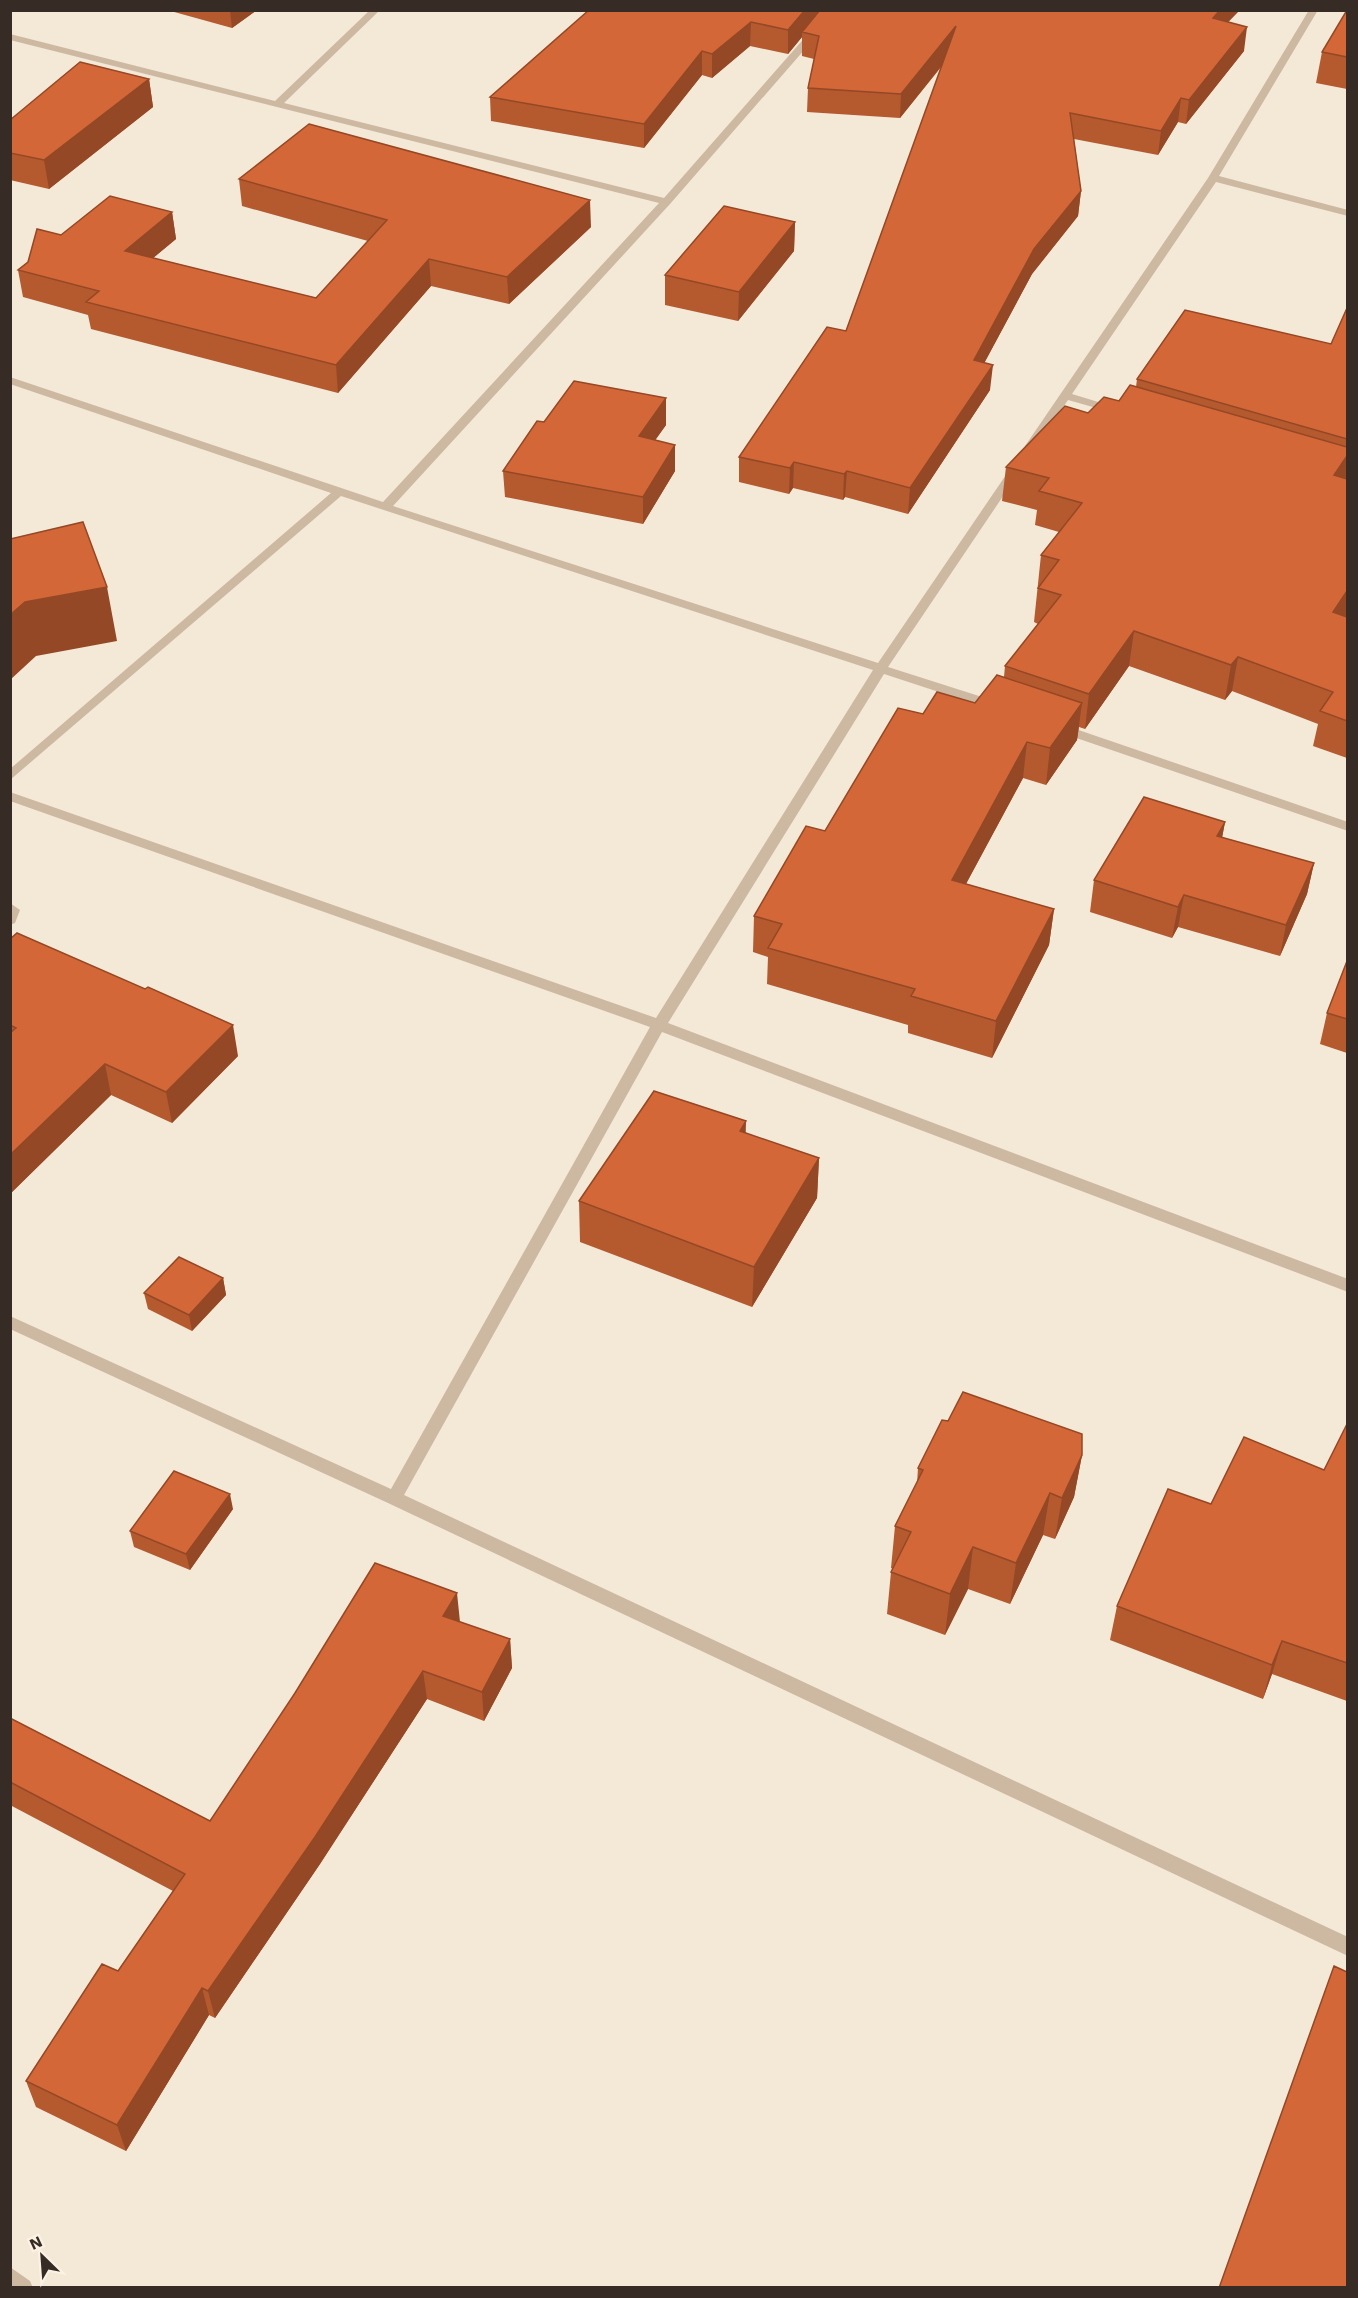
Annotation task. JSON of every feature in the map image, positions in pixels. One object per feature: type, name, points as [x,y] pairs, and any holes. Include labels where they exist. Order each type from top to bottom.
[{"type":"street","points":[[277,104],[376,10]]},
{"type":"street","points":[[385,507],[666,202],[835,10]]},
{"type":"street","points":[[394,1498],[659,1025],[882,666],[1213,178],[1314,10]]},
{"type":"street","points":[[10,37],[666,202]]},
{"type":"street","points":[[1213,178],[1347,213]]},
{"type":"street","points":[[10,380],[385,507],[882,666],[1004,708]]},
{"type":"street","points":[[1065,396],[1121,412]]},
{"type":"street","points":[[10,776],[340,491]]},
{"type":"street","points":[[1048,724],[1347,827]]},
{"type":"street","points":[[10,796],[659,1025],[1347,1286]]},
{"type":"street","points":[[10,908],[13,910],[10,920]]},
{"type":"street","points":[[10,1322],[394,1498],[1347,1947]]},
{"type":"street","points":[[10,2277],[23,2288]]},
{"type":"building","points":[[589,10],[805,10],[788,30],[751,22],[712,54],[702,51],[644,124],[490,97]]},
{"type":"building","points":[[820,10],[1220,10],[1213,18],[1247,27],[1189,100],[1181,98],[1161,131],[1070,113],[1081,191],[1034,249],[974,360],[993,365],[910,488],[847,471],[844,474],[794,462],[790,468],[739,457],[827,327],[846,331],[956,26],[901,94],[808,88],[819,36],[802,32]]},
{"type":"building","points":[[1347,10],[1347,57],[1322,52]]},
{"type":"building","points":[[80,62],[149,79],[44,160],[10,153],[10,120]]},
{"type":"building","points":[[309,124],[590,200],[507,277],[429,259],[336,365],[86,302],[99,291],[18,270],[28,262],[37,229],[61,235],[110,196],[172,212],[125,251],[316,298],[387,220],[239,179]]},
{"type":"building","points":[[724,206],[795,222],[739,292],[665,275]]},
{"type":"building","points":[[1347,308],[1347,439],[1137,379],[1185,310],[1331,344]]},
{"type":"building","points":[[574,381],[666,398],[639,436],[675,445],[643,497],[503,471],[537,421],[544,422]]},
{"type":"building","points":[[1130,385],[1347,447],[1347,456],[1334,475],[1347,479],[1347,591],[1333,612],[1347,617],[1347,721],[1320,711],[1333,692],[1238,657],[1231,665],[1134,631],[1089,694],[1005,666],[1061,595],[1038,588],[1059,560],[1041,555],[1082,503],[1039,491],[1049,478],[1006,467],[1065,406],[1088,413],[1104,397],[1119,401]]},
{"type":"building","points":[[83,522],[107,587],[25,602],[10,615],[10,539]]},
{"type":"building","points":[[997,675],[1082,703],[1050,748],[1027,742],[952,880],[1054,909],[996,1021],[911,996],[915,989],[768,948],[782,924],[754,916],[806,826],[825,831],[898,708],[923,714],[937,692],[975,703]]},
{"type":"building","points":[[1144,797],[1225,822],[1217,836],[1314,863],[1286,925],[1184,895],[1178,907],[1094,880]]},
{"type":"building","points":[[17,933],[233,1025],[166,1092],[105,1064],[10,1155],[10,1033],[16,1028],[10,1025],[10,939]]},
{"type":"building","points":[[1347,961],[1347,1019],[1327,1013]]},
{"type":"building","points":[[654,1091],[746,1121],[740,1131],[819,1158],[754,1267],[579,1201]]},
{"type":"building","points":[[179,1257],[223,1278],[189,1315],[144,1293]]},
{"type":"building","points":[[963,1392],[1082,1434],[1082,1455],[1062,1498],[1050,1493],[1016,1563],[973,1547],[950,1594],[891,1572],[911,1532],[895,1526],[923,1470],[918,1468],[942,1420],[948,1421]]},
{"type":"building","points":[[1347,1424],[1347,1663],[1282,1641],[1272,1665],[1117,1606],[1168,1489],[1211,1504],[1244,1437],[1324,1470]]},
{"type":"building","points":[[174,1471],[230,1494],[186,1554],[130,1531]]},
{"type":"building","points":[[375,1563],[457,1593],[443,1616],[510,1639],[482,1692],[423,1671],[315,1837],[208,1991],[202,1988],[117,2125],[26,2081],[102,1964],[118,1971],[185,1874],[10,1782],[10,1718],[210,1821],[295,1693]]},
{"type":"building","points":[[1334,1966],[1347,1972],[1347,2288],[1219,2288]]}]
